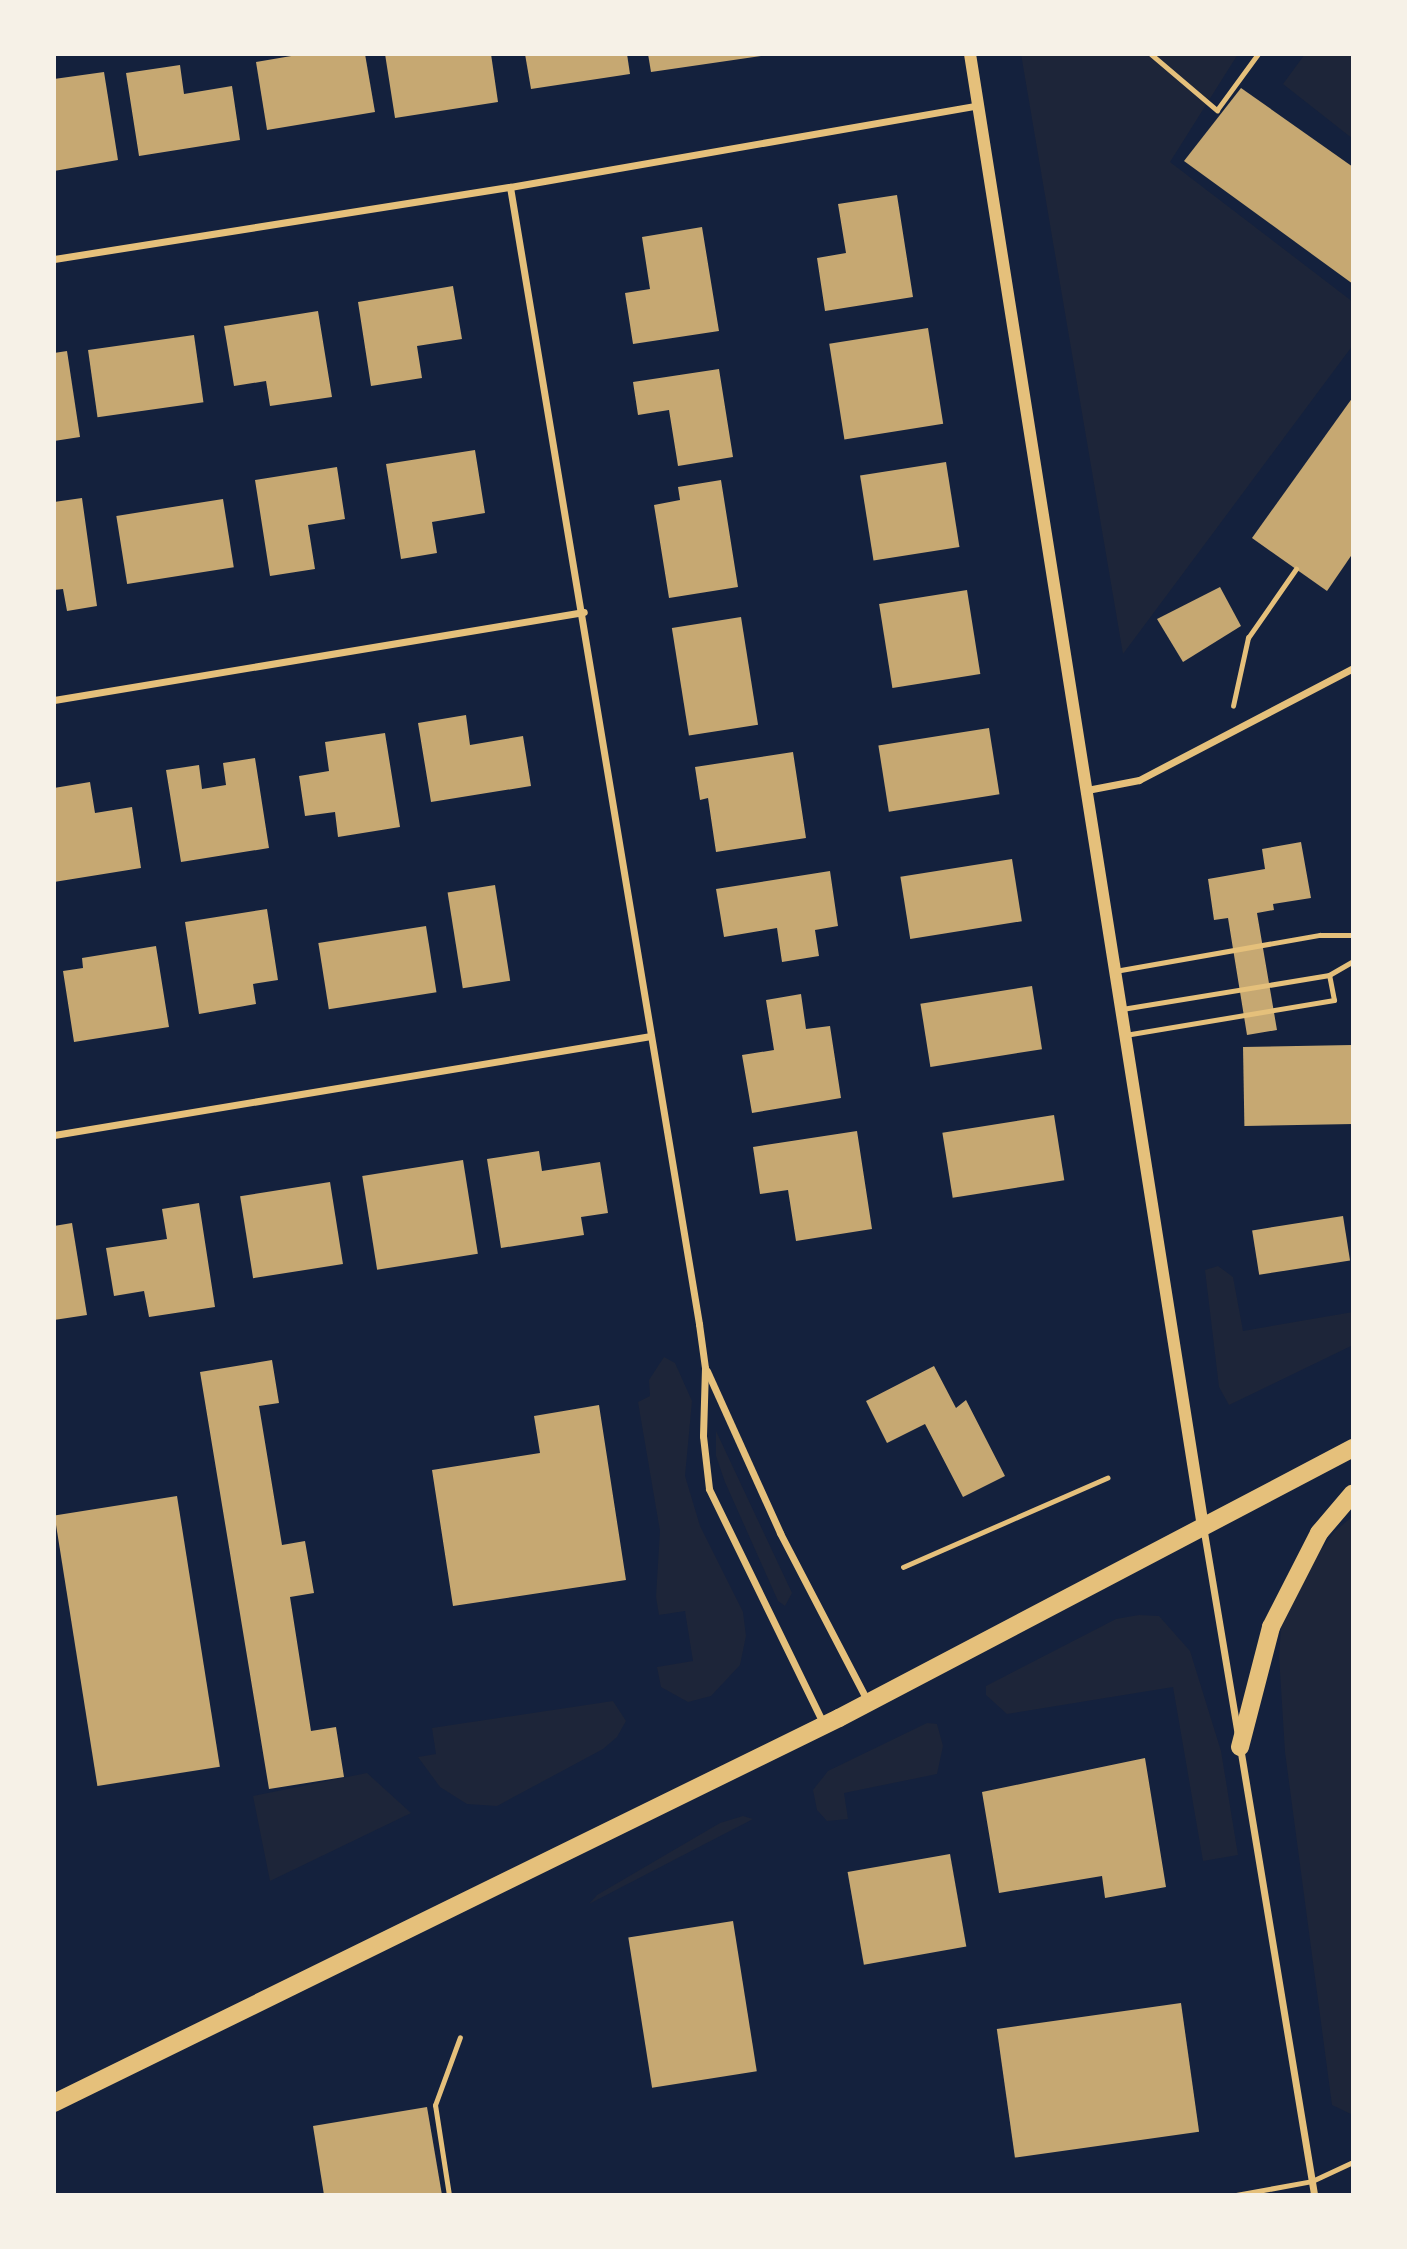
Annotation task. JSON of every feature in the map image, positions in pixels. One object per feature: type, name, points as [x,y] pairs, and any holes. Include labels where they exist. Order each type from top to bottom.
[{"type":"main road","points":[[54,2103],[824,1725],[1353,1448]]},
{"type":"main road","points":[[1240,1747],[1271,1627],[1319,1532],[1353,1493]]},
{"type":"street","points":[[970,54],[1203,1525],[1314,2195]]},
{"type":"street","points":[[54,259],[510,187],[978,105]]},
{"type":"street","points":[[510,187],[584,612],[705,1368],[703,1436],[709,1489],[824,1725]]},
{"type":"street","points":[[54,700],[584,612]]},
{"type":"street","points":[[1087,790],[1139,780],[1353,668]]},
{"type":"street","points":[[54,1135],[651,1036]]},
{"type":"street","points":[[705,1368],[780,1533],[868,1702]]},
{"type":"lane","points":[[1115,971],[1320,935],[1353,935]]},
{"type":"lane","points":[[1121,1009],[1329,975],[1353,961]]},
{"type":"lane","points":[[1125,1035],[1334,1000],[1329,975]]},
{"type":"lane","points":[[449,2195],[435,2105],[460,2037]]},
{"type":"lane","points":[[1236,2195],[1312,2182],[1353,2162]]},
{"type":"path","points":[[1151,54],[1217,110],[1258,54]]},
{"type":"path","points":[[1227,734],[1248,638],[1296,569]]},
{"type":"path","points":[[903,1567],[1107,1478]]},
{"type":"shaded area","points":[[1021,54],[1238,54],[1170,162],[1353,302],[1353,345],[1123,654]]},
{"type":"shaded area","points":[[1305,54],[1353,54],[1353,139],[1283,84]]},
{"type":"shaded area","points":[[1218,1266],[1233,1277],[1243,1331],[1353,1312],[1353,1345],[1229,1405],[1219,1387],[1205,1270]]},
{"type":"shaded area","points":[[664,1357],[675,1363],[692,1401],[685,1476],[700,1526],[743,1612],[746,1636],[740,1665],[711,1696],[688,1702],[661,1687],[657,1667],[693,1661],[685,1611],[659,1615],[656,1597],[660,1531],[638,1402],[650,1396],[649,1380]]},
{"type":"shaded area","points":[[716,1431],[792,1593],[785,1606],[778,1601],[725,1482],[716,1456]]},
{"type":"shaded area","points":[[1353,1516],[1353,2115],[1332,2105],[1285,1752],[1279,1656],[1281,1628],[1311,1564],[1335,1531]]},
{"type":"shaded area","points":[[1139,1615],[1159,1616],[1190,1651],[1221,1751],[1238,1855],[1203,1861],[1173,1687],[1007,1714],[986,1695],[986,1686],[1116,1619]]},
{"type":"shaded area","points":[[613,1701],[626,1721],[617,1737],[603,1749],[497,1806],[467,1804],[440,1787],[418,1757],[436,1754],[432,1728]]},
{"type":"shaded area","points":[[927,1723],[937,1724],[943,1746],[937,1774],[844,1793],[848,1819],[827,1821],[817,1810],[813,1790],[828,1771]]},
{"type":"shaded area","points":[[367,1773],[411,1813],[270,1881],[253,1796]]},
{"type":"shaded area","points":[[743,1816],[753,1819],[589,1904],[597,1895],[720,1823]]},
{"type":"building","points":[[303,54],[365,54],[375,112],[267,130],[256,62]]},
{"type":"building","points":[[385,54],[491,54],[498,102],[395,118]]},
{"type":"building","points":[[525,54],[627,54],[630,74],[531,89]]},
{"type":"building","points":[[648,54],[761,54],[761,56],[651,72]]},
{"type":"building","points":[[180,65],[184,94],[232,86],[240,140],[139,156],[126,73]]},
{"type":"building","points":[[104,72],[118,160],[54,171],[54,79]]},
{"type":"building","points":[[1241,88],[1353,167],[1353,284],[1184,161]]},
{"type":"building","points":[[897,195],[913,297],[825,311],[817,258],[846,253],[838,204]]},
{"type":"building","points":[[702,227],[719,331],[633,344],[625,293],[650,289],[642,237]]},
{"type":"building","points":[[453,286],[462,339],[417,346],[422,378],[371,386],[358,302]]},
{"type":"building","points":[[318,311],[332,397],[270,406],[266,381],[234,386],[224,326]]},
{"type":"building","points":[[928,328],[943,424],[844,439],[829,344]]},
{"type":"building","points":[[194,335],[203,402],[98,417],[88,350]]},
{"type":"building","points":[[67,351],[80,437],[54,441],[54,353]]},
{"type":"building","points":[[719,369],[733,457],[678,466],[669,410],[638,415],[633,382]]},
{"type":"building","points":[[1353,397],[1353,553],[1327,591],[1252,538]]},
{"type":"building","points":[[475,450],[485,513],[432,522],[437,553],[401,559],[386,464]]},
{"type":"building","points":[[946,462],[959,547],[874,561],[860,476]]},
{"type":"building","points":[[337,467],[345,519],[308,525],[315,569],[270,576],[255,480]]},
{"type":"building","points":[[721,480],[738,587],[669,598],[654,505],[680,500],[678,487]]},
{"type":"building","points":[[82,498],[97,606],[67,611],[63,589],[54,590],[54,502]]},
{"type":"building","points":[[223,499],[234,567],[127,584],[116,516]]},
{"type":"building","points":[[1220,587],[1241,626],[1183,662],[1157,619]]},
{"type":"building","points":[[967,590],[980,674],[892,688],[879,604]]},
{"type":"building","points":[[741,617],[758,725],[689,736],[672,628]]},
{"type":"building","points":[[466,715],[470,745],[523,736],[531,786],[431,802],[418,723]]},
{"type":"building","points":[[989,728],[999,794],[889,812],[878,746]]},
{"type":"building","points":[[385,733],[400,827],[338,837],[335,812],[305,816],[299,776],[329,771],[325,742]]},
{"type":"building","points":[[793,752],[806,838],[716,852],[708,798],[700,800],[695,767]]},
{"type":"building","points":[[255,758],[269,848],[181,862],[166,770],[199,765],[202,789],[226,785],[223,763]]},
{"type":"building","points":[[90,782],[95,813],[132,807],[141,868],[54,882],[54,788]]},
{"type":"building","points":[[1301,842],[1311,898],[1273,904],[1274,910],[1257,913],[1277,1030],[1247,1035],[1228,918],[1214,920],[1208,879],[1265,869],[1262,849]]},
{"type":"building","points":[[1012,859],[1022,921],[910,939],[900,877]]},
{"type":"building","points":[[830,871],[838,926],[815,930],[819,956],[782,962],[777,928],[724,937],[716,889]]},
{"type":"building","points":[[495,885],[510,981],[463,988],[448,893]]},
{"type":"building","points":[[267,909],[278,980],[253,984],[256,1004],[199,1014],[185,922]]},
{"type":"building","points":[[426,926],[436,992],[329,1009],[318,943]]},
{"type":"building","points":[[156,946],[169,1027],[74,1042],[63,971],[83,968],[82,958]]},
{"type":"building","points":[[1032,986],[1042,1049],[930,1067],[920,1004]]},
{"type":"building","points":[[801,994],[806,1029],[830,1026],[841,1098],[752,1113],[742,1055],[774,1050],[766,1000]]},
{"type":"building","points":[[1352,1045],[1353,1124],[1244,1126],[1243,1047]]},
{"type":"building","points":[[1054,1115],[1064,1180],[953,1198],[942,1133]]},
{"type":"building","points":[[857,1131],[872,1229],[796,1241],[788,1190],[760,1194],[753,1147]]},
{"type":"building","points":[[539,1151],[542,1171],[600,1162],[608,1213],[581,1217],[584,1235],[501,1248],[487,1159]]},
{"type":"building","points":[[463,1160],[478,1254],[377,1270],[362,1176]]},
{"type":"building","points":[[330,1182],[343,1264],[253,1278],[240,1196]]},
{"type":"building","points":[[199,1203],[215,1307],[149,1317],[144,1291],[114,1296],[106,1248],[167,1239],[162,1209]]},
{"type":"building","points":[[1343,1216],[1350,1260],[1259,1275],[1252,1230]]},
{"type":"building","points":[[72,1223],[87,1315],[54,1320],[54,1226]]},
{"type":"building","points":[[272,1360],[279,1403],[259,1406],[282,1545],[305,1541],[314,1593],[290,1597],[311,1731],[336,1727],[344,1777],[269,1789],[200,1372]]},
{"type":"building","points":[[934,1366],[956,1408],[966,1400],[1005,1476],[963,1497],[925,1424],[887,1443],[866,1401]]},
{"type":"building","points":[[599,1405],[626,1580],[453,1606],[432,1470],[540,1453],[534,1416]]},
{"type":"building","points":[[177,1496],[220,1767],[97,1786],[55,1515]]},
{"type":"building","points":[[1145,1758],[1166,1887],[1105,1898],[1102,1876],[999,1893],[982,1792]]},
{"type":"building","points":[[950,1854],[966,1947],[864,1965],[848,1872]]},
{"type":"building","points":[[733,1921],[757,2071],[652,2088],[628,1938]]},
{"type":"building","points":[[1181,2003],[1199,2132],[1015,2158],[997,2029]]},
{"type":"building","points":[[427,2107],[442,2195],[324,2195],[313,2126]]}]
